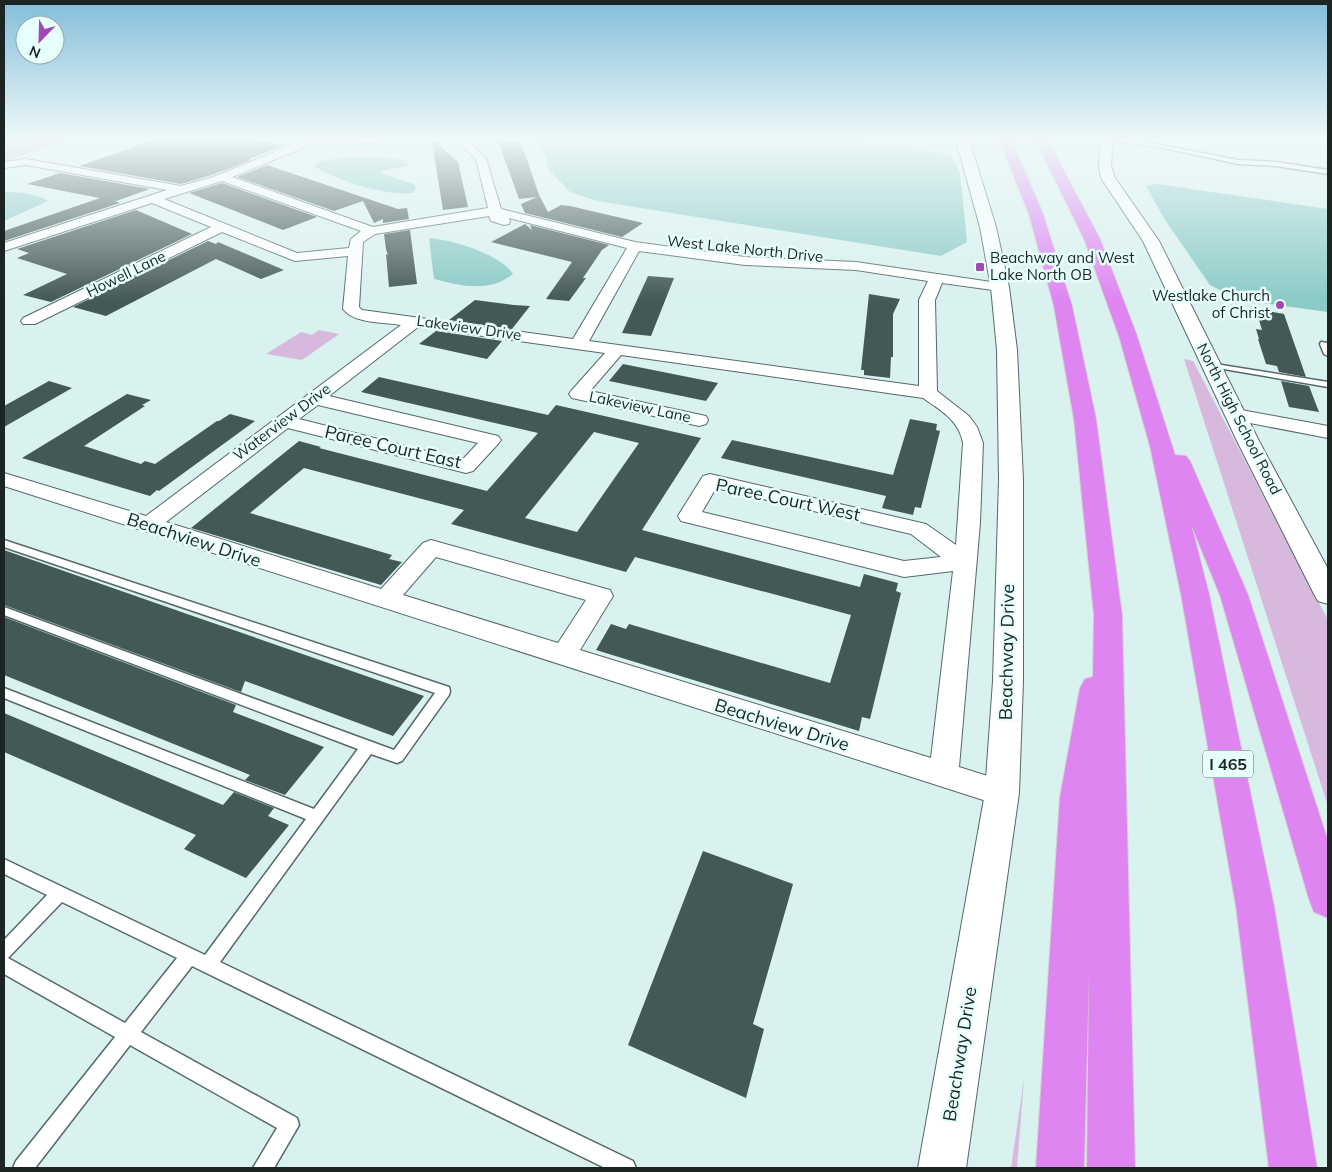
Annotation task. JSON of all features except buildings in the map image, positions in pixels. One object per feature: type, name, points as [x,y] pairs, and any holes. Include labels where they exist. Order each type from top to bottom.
[{"type":"highway","points":[[1027,192],[1036,214],[1063,306],[1085,418],[1108,615],[1111,1168]]},
{"type":"highway","name":"I 465","points":[[1070,192],[1092,240],[1138,365],[1168,474],[1195,594],[1254,906],[1293,1168]]},
{"type":"highway","points":[[1138,365],[1234,595],[1328,899]]},
{"type":"highway","points":[[1060,1168],[1077,797],[1108,615]]},
{"type":"street","points":[[4,247],[177,192]]},
{"type":"street","points":[[263,192],[372,231]]},
{"type":"street","points":[[152,199],[295,257],[355,251],[357,239],[372,231],[494,211],[491,192]]},
{"type":"street","name":"Beachway Drive","points":[[942,1168],[1002,793],[1008,681],[1011,480],[1007,350],[1000,293],[988,227],[978,192]]},
{"type":"street","name":"North High School Road","points":[[1117,192],[1151,241],[1236,415],[1328,594]]},
{"type":"street","name":"West Lake North Drive","points":[[494,211],[495,218],[505,221],[633,249],[742,268],[935,283],[1000,293]]},
{"type":"street","name":"Howell Lane","points":[[29,321],[222,227]]},
{"type":"street","points":[[578,345],[633,249]]},
{"type":"street","name":"Lakeview Drive","points":[[355,251],[352,311],[361,314],[416,320],[616,351],[928,393]]},
{"type":"street","points":[[935,283],[927,300],[928,393],[962,419],[969,428],[972,439],[969,523],[944,775]]},
{"type":"street","name":"Waterview Drive","points":[[148,525],[416,320]]},
{"type":"street","name":"Lakeview Lane","points":[[616,351],[578,394],[699,420]]},
{"type":"street","name":"Paree Court East","points":[[283,421],[466,467],[491,440],[313,398]]},
{"type":"street","points":[[1236,415],[1328,432]]},
{"type":"street","name":"Beachview Drive","points":[[4,479],[1002,793]]},
{"type":"street","name":"Paree Court West","points":[[710,480],[918,529],[964,562],[904,569],[690,516],[710,480]]},
{"type":"street","points":[[385,600],[431,548],[601,596],[563,656]]},
{"type":"lane","points":[[1328,345],[1324,344],[1328,354]]},
{"type":"lane","points":[[1212,365],[1328,385]]},
{"type":"lane","points":[[4,543],[444,691],[397,757],[4,611]]},
{"type":"lane","points":[[4,692],[317,817]]},
{"type":"lane","points":[[208,965],[368,747]]},
{"type":"lane","points":[[4,866],[626,1168]]},
{"type":"lane","points":[[4,952],[60,893]]},
{"type":"lane","points":[[23,1168],[189,956]]},
{"type":"lane","points":[[4,965],[129,1033],[290,1125],[263,1168]]},
{"type":"shaded area","points":[[319,330],[339,334],[302,360],[266,354],[301,332],[312,335]]},
{"type":"shaded area","points":[[1184,359],[1193,361],[1328,620],[1328,806]]},
{"type":"shaded area","points":[[1024,1079],[1017,1168],[1011,1168]]},
{"type":"water","points":[[4,192],[33,195],[48,201],[4,221]]},
{"type":"water","points":[[387,192],[414,192],[413,193]]},
{"type":"water","points":[[570,192],[962,192],[967,242],[941,256],[597,201]]},
{"type":"water","points":[[1149,192],[1210,192],[1328,209],[1328,312],[1240,300],[1210,285],[1165,220]]},
{"type":"water","points":[[429,238],[463,245],[487,254],[498,260],[513,274],[495,284],[485,286],[465,286],[434,279]]},
{"type":"place","name":"Beachway and West Lake North OB","points":[[980,267]]},
{"type":"place","name":"Westlake Church of Christ","points":[[1280,305]]}]
